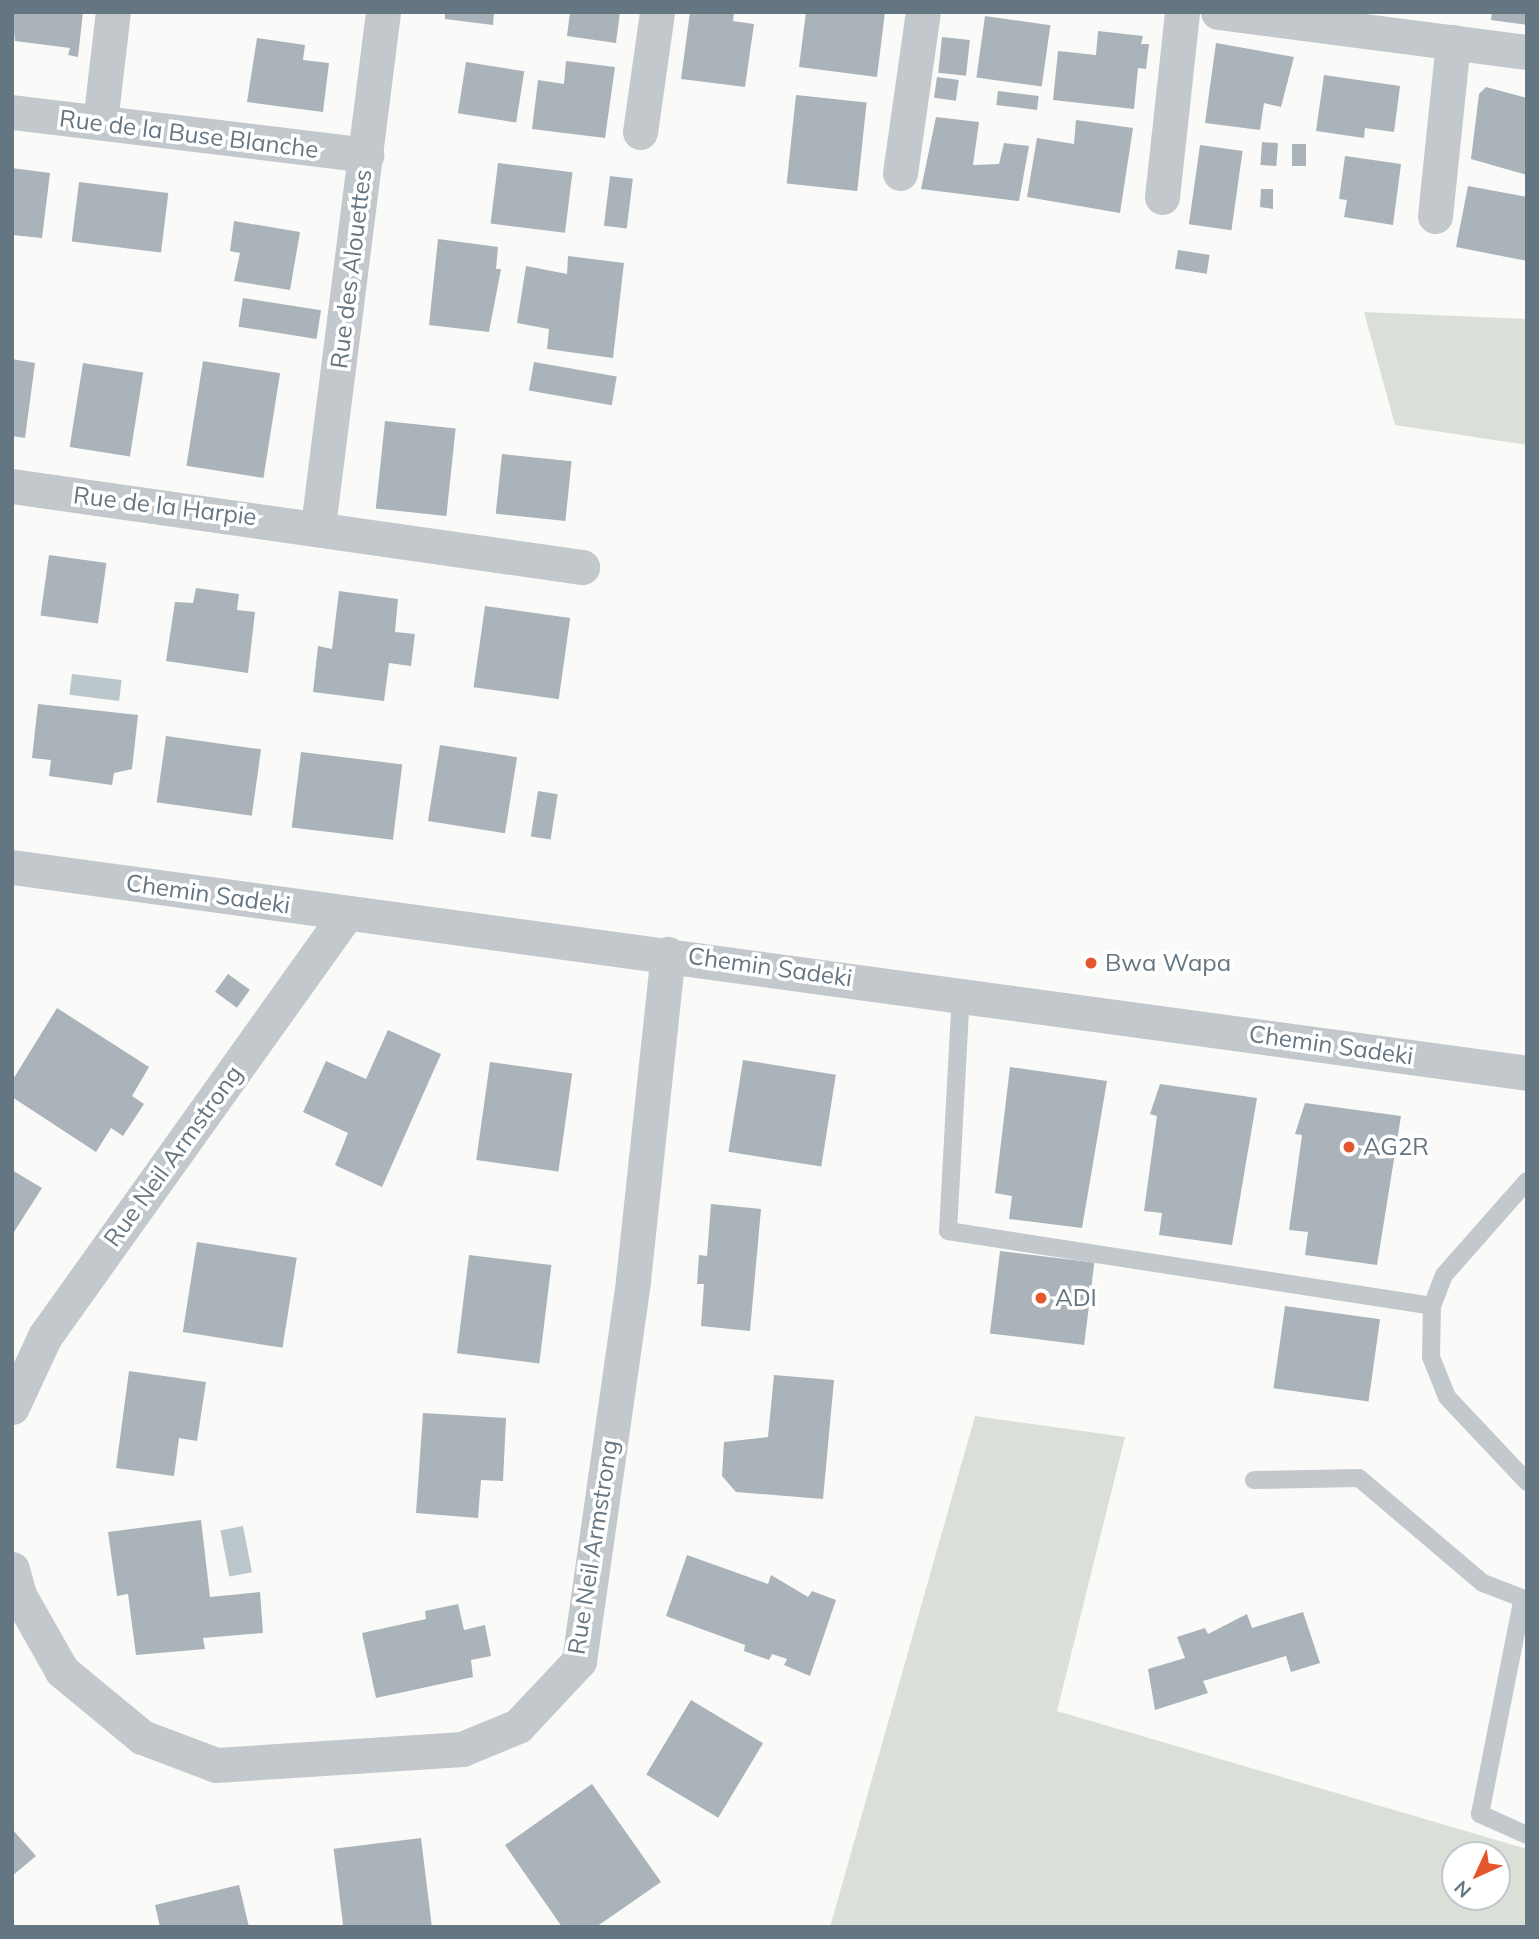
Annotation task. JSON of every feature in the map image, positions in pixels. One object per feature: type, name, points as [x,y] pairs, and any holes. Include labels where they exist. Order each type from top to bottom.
[{"type":"street","points":[[100,122],[114,12]]},
{"type":"street","name":"Rue des Alouettes","points":[[318,526],[383,12]]},
{"type":"street","points":[[640,132],[657,12]]},
{"type":"street","points":[[900,173],[923,12]]},
{"type":"street","points":[[1162,197],[1182,12]]},
{"type":"street","points":[[1218,12],[1527,52]]},
{"type":"street","points":[[1435,216],[1453,42]]},
{"type":"street","name":"Rue de la Buse Blanche","points":[[12,112],[366,155]]},
{"type":"street","name":"Rue de la Harpie","points":[[12,485],[318,526],[582,567]]},
{"type":"street","name":"Chemin Sadeki","points":[[12,867],[961,992],[1527,1073]]},
{"type":"street","name":"Rue Neil Armstrong","points":[[12,1407],[45,1335],[347,913]]},
{"type":"street","name":"Rue Neil Armstrong","points":[[12,1569],[19,1595],[62,1671],[142,1737],[216,1765],[462,1749],[518,1726],[579,1661],[633,1279],[668,954]]},
{"type":"lane","points":[[961,992],[948,1231],[1432,1306]]},
{"type":"lane","points":[[1527,1181],[1520,1200],[1444,1275],[1432,1306],[1431,1357],[1447,1397],[1527,1482]]},
{"type":"lane","points":[[1254,1480],[1359,1478],[1483,1583],[1524,1601],[1480,1814],[1527,1835]]},
{"type":"shaded area","points":[[1364,312],[1527,319],[1527,445],[1395,425]]},
{"type":"shaded area","points":[[72,674],[122,680],[119,701],[69,695]]},
{"type":"shaded area","points":[[975,1416],[1125,1437],[1057,1711],[1500,1841],[1441,1841],[1441,1911],[1511,1911],[1511,1844],[1527,1849],[1527,1927],[830,1927]]},
{"type":"shaded area","points":[[243,1526],[252,1572],[229,1577],[220,1530]]},
{"type":"building","points":[[12,12],[83,12],[78,57],[68,55],[70,48],[15,41]]},
{"type":"building","points":[[445,12],[494,12],[493,25],[445,19]]},
{"type":"building","points":[[570,12],[620,12],[616,43],[567,36]]},
{"type":"building","points":[[690,12],[734,12],[733,21],[754,24],[745,87],[681,79]]},
{"type":"building","points":[[806,12],[885,12],[877,77],[799,67]]},
{"type":"building","points":[[1492,12],[1527,12],[1527,25],[1491,20]]},
{"type":"building","points":[[985,16],[1050,25],[1042,87],[976,77]]},
{"type":"building","points":[[1098,31],[1143,36],[1141,44],[1149,44],[1146,69],[1138,68],[1134,109],[1053,100],[1058,51],[1096,55]]},
{"type":"building","points":[[942,37],[970,40],[966,76],[938,73]]},
{"type":"building","points":[[257,38],[305,45],[303,60],[329,63],[323,112],[247,102]]},
{"type":"building","points":[[1216,43],[1294,57],[1281,107],[1264,103],[1260,130],[1205,123]]},
{"type":"building","points":[[566,61],[615,67],[605,138],[532,129],[538,80],[564,84]]},
{"type":"building","points":[[466,62],[524,71],[516,123],[458,113]]},
{"type":"building","points":[[1324,75],[1400,86],[1394,132],[1365,128],[1364,138],[1316,131]]},
{"type":"building","points":[[937,77],[959,80],[956,101],[934,98]]},
{"type":"building","points":[[1486,87],[1527,98],[1527,175],[1471,159],[1479,94]]},
{"type":"building","points":[[998,91],[1039,96],[1037,110],[996,105]]},
{"type":"building","points":[[796,95],[867,102],[857,191],[787,184]]},
{"type":"building","points":[[936,117],[979,122],[973,165],[999,164],[1004,143],[1029,146],[1019,201],[921,189]]},
{"type":"building","points":[[1076,120],[1133,128],[1120,213],[1027,197],[1037,138],[1074,144]]},
{"type":"building","points":[[1262,142],[1278,143],[1276,166],[1260,165]]},
{"type":"building","points":[[1292,144],[1306,144],[1306,166],[1292,166]]},
{"type":"building","points":[[1200,145],[1243,151],[1231,230],[1189,224]]},
{"type":"building","points":[[1345,156],[1401,164],[1393,225],[1344,217],[1347,200],[1339,199]]},
{"type":"building","points":[[498,163],[572,172],[565,233],[491,224]]},
{"type":"building","points":[[12,168],[50,173],[42,238],[12,235]]},
{"type":"building","points":[[610,176],[633,179],[627,228],[604,226]]},
{"type":"building","points":[[79,182],[168,193],[161,253],[72,242]]},
{"type":"building","points":[[1468,186],[1527,197],[1527,261],[1456,247]]},
{"type":"building","points":[[1261,189],[1273,189],[1273,209],[1260,207]]},
{"type":"building","points":[[234,221],[300,232],[290,290],[234,281],[240,253],[230,251]]},
{"type":"building","points":[[438,239],[498,247],[496,269],[501,269],[489,332],[429,325]]},
{"type":"building","points":[[1178,250],[1210,255],[1207,274],[1175,269]]},
{"type":"building","points":[[568,256],[624,263],[613,358],[547,349],[549,329],[517,323],[526,266],[567,274]]},
{"type":"building","points":[[243,298],[321,310],[316,339],[238,327]]},
{"type":"building","points":[[12,359],[35,363],[25,438],[12,436]]},
{"type":"building","points":[[203,361],[280,373],[263,478],[186,466]]},
{"type":"building","points":[[534,362],[617,377],[612,405],[529,391]]},
{"type":"building","points":[[83,363],[143,373],[130,456],[70,447]]},
{"type":"building","points":[[385,421],[456,428],[446,516],[376,509]]},
{"type":"building","points":[[502,454],[572,461],[565,521],[496,514]]},
{"type":"building","points":[[49,555],[106,563],[98,623],[41,615]]},
{"type":"building","points":[[196,588],[239,594],[237,610],[255,612],[248,673],[166,661],[175,602],[193,603]]},
{"type":"building","points":[[339,591],[398,599],[395,632],[415,634],[411,666],[389,663],[384,701],[313,692],[318,646],[332,649]]},
{"type":"building","points":[[485,606],[570,618],[559,699],[474,687]]},
{"type":"building","points":[[38,704],[138,715],[132,769],[114,773],[112,785],[49,776],[51,760],[32,758]]},
{"type":"building","points":[[166,736],[261,749],[252,816],[157,802]]},
{"type":"building","points":[[440,745],[517,757],[505,833],[428,821]]},
{"type":"building","points":[[301,752],[402,764],[393,840],[292,827]]},
{"type":"building","points":[[538,791],[558,794],[551,840],[531,836]]},
{"type":"building","points":[[228,974],[250,990],[237,1008],[215,992]]},
{"type":"building","points":[[57,1008],[149,1067],[132,1096],[144,1104],[123,1136],[111,1128],[96,1152],[12,1097],[12,1081]]},
{"type":"building","points":[[388,1030],[441,1054],[382,1187],[335,1165],[348,1133],[303,1112],[326,1061],[366,1079]]},
{"type":"building","points":[[743,1060],[836,1075],[821,1167],[728,1152]]},
{"type":"building","points":[[490,1062],[572,1074],[558,1172],[476,1160]]},
{"type":"building","points":[[1010,1067],[1107,1081],[1082,1228],[1009,1219],[1012,1196],[995,1193]]},
{"type":"building","points":[[1160,1084],[1257,1098],[1232,1245],[1159,1235],[1162,1213],[1144,1211],[1157,1116],[1150,1114]]},
{"type":"building","points":[[1305,1103],[1401,1116],[1377,1265],[1305,1255],[1308,1232],[1289,1230],[1302,1135],[1295,1134]]},
{"type":"building","points":[[12,1170],[42,1188],[12,1235]]},
{"type":"building","points":[[711,1204],[761,1209],[750,1331],[701,1326],[704,1284],[697,1284],[699,1255],[707,1256]]},
{"type":"building","points":[[197,1242],[297,1258],[283,1348],[183,1332]]},
{"type":"building","name":"ADI","points":[[1000,1251],[1094,1263],[1084,1345],[990,1333]]},
{"type":"building","points":[[469,1255],[551,1265],[539,1363],[457,1353]]},
{"type":"building","points":[[1285,1306],[1380,1319],[1369,1402],[1273,1388]]},
{"type":"building","points":[[129,1371],[206,1382],[197,1441],[179,1438],[174,1476],[116,1468]]},
{"type":"building","points":[[774,1375],[834,1380],[823,1499],[736,1492],[722,1476],[724,1442],[768,1437]]},
{"type":"building","points":[[423,1413],[506,1418],[503,1481],[481,1480],[478,1518],[416,1513]]},
{"type":"building","points":[[201,1520],[210,1597],[260,1592],[263,1633],[203,1638],[205,1649],[136,1655],[128,1594],[117,1596],[108,1532]]},
{"type":"building","points":[[687,1555],[768,1584],[771,1575],[808,1597],[812,1591],[836,1600],[810,1676],[784,1665],[787,1659],[772,1654],[769,1660],[744,1651],[745,1645],[666,1616]]},
{"type":"building","points":[[458,1604],[464,1630],[485,1625],[491,1656],[471,1660],[473,1677],[376,1698],[362,1633],[426,1619],[425,1611]]},
{"type":"building","points":[[1303,1612],[1320,1663],[1291,1672],[1286,1656],[1203,1681],[1208,1693],[1155,1710],[1148,1669],[1185,1658],[1177,1637],[1205,1628],[1208,1634],[1247,1614],[1252,1628]]},
{"type":"building","points":[[691,1700],[763,1743],[718,1818],[646,1775]]},
{"type":"building","points":[[592,1784],[661,1882],[596,1927],[562,1927],[505,1845]]},
{"type":"building","points":[[12,1829],[36,1856],[12,1876]]},
{"type":"building","points":[[421,1838],[432,1927],[343,1927],[334,1849]]},
{"type":"building","points":[[239,1885],[249,1927],[160,1927],[155,1905]]},
{"type":"place","name":"Bwa Wapa","points":[[1091,963]]},
{"type":"place","name":"AG2R","points":[[1349,1147]]},
{"type":"place","name":"ADI","points":[[1041,1298]]}]
